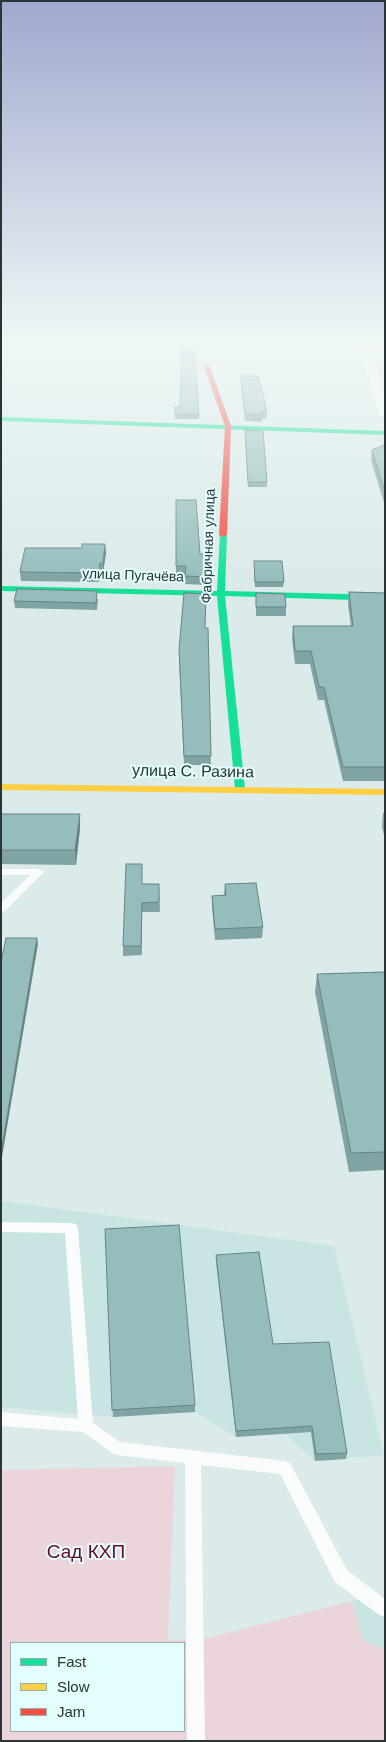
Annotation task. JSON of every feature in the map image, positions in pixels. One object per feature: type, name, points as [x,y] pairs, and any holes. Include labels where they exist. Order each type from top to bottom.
[{"type":"street","points":[[38,419],[385,433]]},
{"type":"street","name":"Фабричная улица","points":[[226,419],[228,426],[220,594],[240,789]]},
{"type":"street","name":"улица Пугачёва","points":[[1,588],[385,598]]},
{"type":"street","name":"улица С. Разина","points":[[1,786],[385,792]]},
{"type":"lane","points":[[1,872],[39,872],[1,909]]},
{"type":"lane","points":[[1,1227],[71,1228],[86,1426]]},
{"type":"lane","points":[[1,1419],[86,1426],[117,1448],[285,1468],[341,1576],[385,1609]]},
{"type":"lane","points":[[193,1457],[196,1741]]},
{"type":"shaded area","points":[[1,1201],[334,1246],[384,1455],[315,1461],[285,1434],[236,1437],[195,1412],[113,1417],[1,1407]]},
{"type":"shaded area","points":[[385,1596],[385,1650],[362,1641],[352,1601]]},
{"type":"green space","name":"Сад КХП","points":[[175,1466],[168,1640],[204,1639],[352,1601],[362,1640],[385,1650],[385,1741],[1,1741],[1,1470]]},
{"type":"building","points":[[245,430],[263,431],[267,482],[248,482]]},
{"type":"building","points":[[385,446],[385,492],[372,450]]},
{"type":"building","points":[[176,500],[196,500],[200,554],[208,554],[207,577],[185,576],[186,566],[176,566]]},
{"type":"building","points":[[82,544],[105,544],[103,563],[100,563],[99,573],[20,572],[25,548],[82,548]]},
{"type":"building","points":[[254,561],[282,561],[284,582],[255,582]]},
{"type":"building","points":[[17,589],[97,591],[96,603],[14,601]]},
{"type":"building","points":[[349,592],[385,593],[385,767],[343,767],[324,687],[319,687],[311,651],[295,651],[293,626],[353,626]]},
{"type":"building","points":[[184,593],[206,594],[205,628],[208,628],[211,756],[184,756],[179,649]]},
{"type":"building","points":[[256,593],[285,594],[286,607],[256,607]]},
{"type":"building","points":[[1,814],[80,814],[75,850],[1,850]]},
{"type":"building","points":[[126,864],[142,864],[142,884],[159,884],[159,902],[142,903],[141,946],[123,946]]},
{"type":"building","points":[[256,883],[263,927],[215,929],[212,896],[226,895],[225,884]]},
{"type":"building","points":[[6,938],[37,938],[1,1152],[1,962]]},
{"type":"building","points":[[385,972],[385,1152],[351,1153],[317,974]]},
{"type":"building","points":[[179,1225],[195,1405],[112,1410],[105,1229]]},
{"type":"building","points":[[259,1252],[273,1344],[329,1342],[347,1453],[316,1454],[312,1426],[236,1431],[216,1255]]},
{"type":"traffic: fast","points":[[9,419],[385,433]]},
{"type":"traffic: fast","points":[[223,535],[221,594],[240,789]]},
{"type":"traffic: fast","points":[[1,588],[385,598]]},
{"type":"traffic: slow","points":[[1,787],[385,792]]},
{"type":"traffic: jam","points":[[223,535],[228,426],[226,419]]}]
